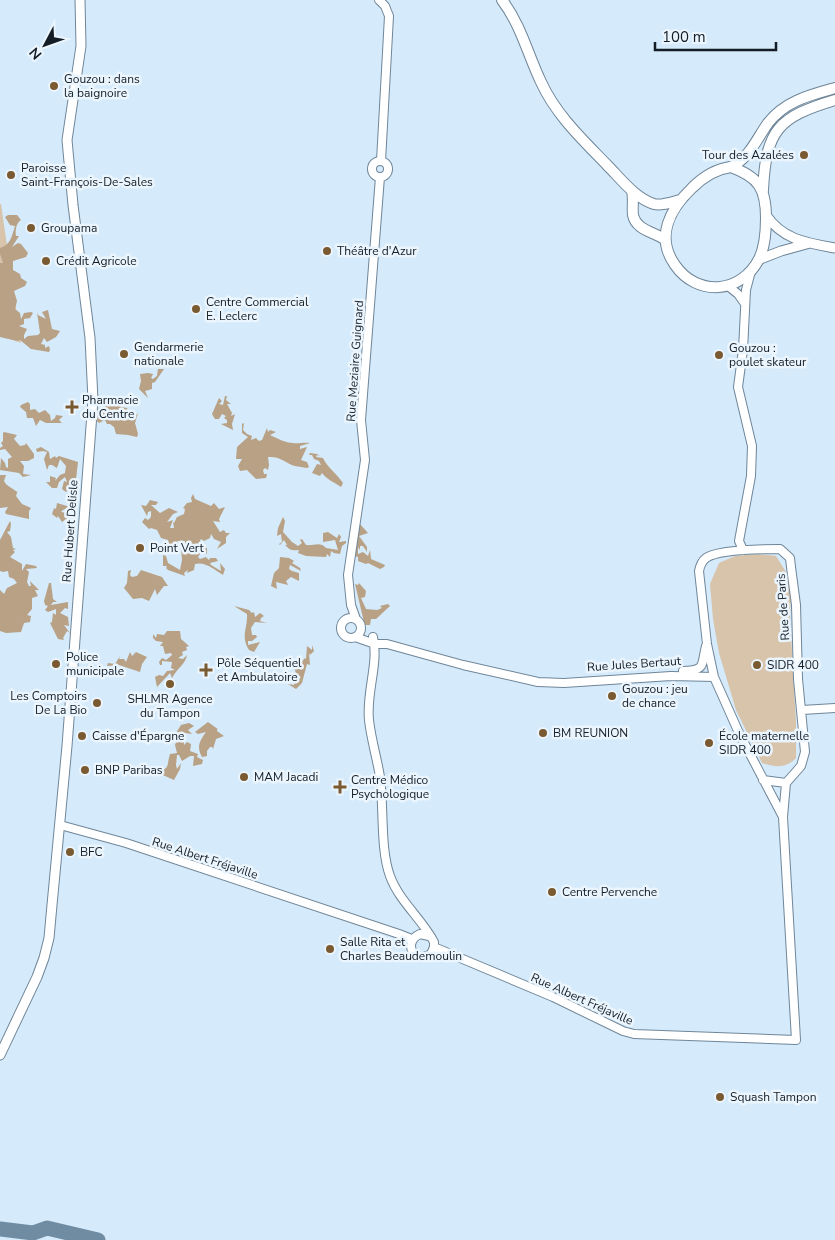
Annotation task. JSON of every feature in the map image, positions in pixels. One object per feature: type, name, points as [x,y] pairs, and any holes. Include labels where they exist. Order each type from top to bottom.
[{"type":"main road","name":"Rue Hubert Delisle","points":[[0,1055],[38,977],[48,938],[62,806],[93,400],[90,338],[66,140],[81,46],[80,0]]},
{"type":"main road","points":[[502,0],[513,14],[541,83],[553,105],[568,124],[632,191],[655,204],[680,200]]},
{"type":"main road","points":[[835,88],[800,98],[785,107],[768,124],[743,160],[731,167],[722,168],[707,176],[680,200],[669,218],[664,239],[671,260],[689,280],[708,287],[728,286],[751,271],[758,260],[765,238],[766,216],[763,190],[766,156],[773,138],[782,126],[796,113],[835,100]]},
{"type":"main road","points":[[731,167],[751,177],[763,190]]},
{"type":"main road","points":[[632,191],[633,216],[638,224],[648,232],[664,239]]},
{"type":"main road","points":[[766,216],[774,227],[782,233],[810,243],[835,248]]},
{"type":"main road","points":[[758,260],[810,243]]},
{"type":"street","name":"Rue Meziaire Guignard","points":[[353,619],[348,576],[365,460],[361,420],[380,177],[374,175],[372,168],[374,163],[381,162],[389,16],[385,6],[379,0]]},
{"type":"street","points":[[744,550],[739,541],[751,476],[752,446],[738,387],[743,350],[746,290],[751,271]]},
{"type":"street","points":[[728,286],[738,294],[745,304]]},
{"type":"street","name":"Rue de Paris","points":[[720,554],[739,541]]},
{"type":"street","name":"Rue de Paris","points":[[783,817],[739,733],[714,677],[707,644],[698,571],[706,558],[720,554],[744,550],[780,549],[790,558],[796,605],[798,679],[802,710],[804,758],[802,766],[786,783],[783,817],[796,1040]]},
{"type":"street","points":[[361,627],[355,637],[348,637],[342,630],[344,621],[353,619],[361,627],[374,640],[369,720],[380,777],[389,874],[434,942],[434,949],[431,954],[424,958],[416,956],[411,949],[420,921]]},
{"type":"street","name":"Rue Jules Bertaut","points":[[355,637],[374,640],[463,665],[544,682],[671,676],[714,677]]},
{"type":"street","name":"Rue Jules Bertaut","points":[[564,682],[697,670],[701,666],[707,644]]},
{"type":"street","points":[[802,710],[835,708]]},
{"type":"street","points":[[763,780],[786,783]]},
{"type":"street","name":"Rue Albert Fréjaville","points":[[60,825],[135,846],[409,938],[416,937]]},
{"type":"street","points":[[416,937],[429,936]]},
{"type":"street","name":"Rue Albert Fréjaville","points":[[434,949],[553,997],[623,1031],[634,1034],[796,1040]]},
{"type":"shaded area","points":[[1,204],[21,343],[0,335]]},
{"type":"shaded area","points":[[17,215],[21,220],[16,230],[16,236],[19,236],[12,247],[18,243],[21,244],[28,253],[26,257],[13,261],[13,270],[20,274],[21,278],[27,282],[25,286],[14,291],[17,301],[15,309],[20,313],[21,319],[24,313],[33,313],[30,318],[24,319],[24,324],[19,326],[27,329],[24,339],[28,336],[38,335],[40,333],[37,312],[38,315],[46,319],[42,312],[48,310],[52,329],[60,331],[56,337],[47,342],[44,338],[41,344],[45,345],[45,348],[49,346],[49,352],[31,349],[20,340],[0,337],[0,263],[3,263],[0,248],[7,245],[15,226],[10,225],[5,217]]},
{"type":"shaded area","points":[[158,369],[164,369],[155,382],[152,383],[152,389],[145,391],[148,398],[139,389],[140,374],[153,374],[151,378],[153,379],[157,376]]},
{"type":"shaded area","points":[[225,396],[227,396],[226,400],[231,404],[227,404],[232,413],[231,416],[235,414],[232,424],[233,430],[221,424],[227,423],[227,420],[224,418],[226,416],[222,414],[219,419],[215,419],[212,414],[219,398],[222,401],[219,404],[223,405]]},
{"type":"shaded area","points":[[104,399],[127,408],[128,411],[136,415],[138,413],[135,423],[137,437],[116,434],[114,427],[107,424],[105,420],[99,423],[96,420],[98,412],[96,410],[105,408]]},
{"type":"shaded area","points":[[28,402],[30,410],[35,409],[39,413],[45,410],[50,415],[51,421],[56,415],[63,416],[59,420],[62,423],[46,423],[40,420],[36,426],[33,418],[27,418],[26,412],[20,407]]},
{"type":"shaded area","points":[[244,423],[243,430],[252,436],[251,440],[256,438],[259,441],[262,440],[267,428],[268,432],[270,430],[276,432],[270,435],[284,441],[290,443],[310,443],[300,446],[300,449],[307,447],[301,460],[307,462],[309,467],[295,466],[280,459],[268,457],[268,470],[265,468],[263,470],[264,474],[267,474],[266,478],[256,479],[247,470],[240,471],[238,466],[242,459],[236,459],[237,447],[248,437],[242,433],[242,424]]},
{"type":"shaded area","points":[[4,432],[17,435],[14,439],[20,446],[26,443],[34,454],[34,458],[28,461],[20,461],[24,466],[23,474],[31,475],[23,477],[19,473],[0,470],[1,458],[8,468],[8,459],[12,457],[5,449],[0,450],[3,446],[1,443]]},
{"type":"shaded area","points":[[41,447],[49,452],[50,459],[59,456],[78,462],[73,505],[61,512],[73,514],[62,522],[58,516],[57,518],[52,514],[54,508],[56,509],[57,503],[67,506],[71,505],[67,497],[72,494],[74,484],[66,492],[62,489],[64,481],[67,482],[65,477],[59,482],[57,488],[52,488],[46,482],[50,482],[50,476],[56,478],[55,481],[60,475],[65,473],[66,466],[60,459],[57,468],[49,465],[47,470],[44,459],[47,452],[37,452],[36,449]]},
{"type":"shaded area","points":[[310,453],[317,454],[320,456],[317,455],[316,457],[323,458],[343,483],[341,487],[322,473],[320,476],[312,473],[317,464],[321,465],[312,455],[309,455]]},
{"type":"shaded area","points":[[0,475],[6,475],[5,483],[17,492],[18,490],[16,496],[22,504],[31,508],[29,519],[6,514],[5,512],[8,507],[0,508]]},
{"type":"shaded area","points":[[193,494],[195,499],[211,506],[214,503],[219,509],[225,507],[219,519],[220,522],[213,521],[220,532],[224,530],[226,533],[230,533],[226,537],[226,543],[217,549],[221,542],[214,539],[211,534],[210,538],[204,541],[201,539],[202,547],[207,548],[207,554],[202,551],[198,557],[200,559],[206,557],[209,560],[210,558],[216,558],[218,561],[210,563],[221,571],[220,563],[225,569],[223,575],[210,566],[199,563],[195,564],[194,570],[187,573],[188,570],[184,573],[185,576],[168,570],[167,566],[163,566],[163,555],[166,556],[168,563],[180,570],[182,560],[181,547],[185,544],[185,541],[177,541],[179,545],[173,554],[174,546],[170,547],[168,540],[161,538],[157,530],[149,529],[142,522],[145,518],[148,520],[151,517],[151,511],[148,512],[147,516],[141,505],[146,506],[150,500],[158,502],[156,505],[151,505],[160,513],[169,508],[178,512],[173,514],[167,522],[173,520],[170,528],[174,528],[173,522],[177,517],[184,514],[185,509],[183,508],[187,503],[192,502]]},
{"type":"shaded area","points":[[283,517],[285,521],[283,532],[298,546],[302,543],[300,540],[302,539],[306,545],[319,544],[326,548],[338,550],[335,540],[323,542],[323,533],[328,532],[337,538],[339,534],[341,537],[339,542],[346,541],[346,543],[342,546],[340,554],[331,551],[330,557],[327,554],[326,557],[306,556],[298,553],[299,550],[287,547],[284,540],[280,545],[279,544],[282,542],[281,534],[277,536],[278,528]]},
{"type":"shaded area","points":[[10,521],[10,531],[7,532],[11,537],[13,548],[16,549],[13,550],[15,552],[10,557],[22,564],[22,571],[26,564],[36,566],[37,568],[26,569],[29,572],[27,582],[31,586],[30,581],[39,590],[35,590],[38,596],[32,598],[32,609],[27,615],[31,616],[30,622],[24,623],[21,632],[6,633],[0,631],[0,590],[4,594],[7,588],[17,583],[9,577],[8,571],[0,571],[0,540]]},
{"type":"shaded area","points":[[359,523],[368,533],[359,536],[367,547],[367,552],[363,546],[360,546],[360,550],[358,547],[358,554],[363,552],[368,556],[370,550],[371,559],[385,565],[384,567],[380,569],[368,563],[358,561],[358,557],[355,556]]},
{"type":"shaded area","name":"SIDR 400","points":[[757,554],[776,556],[786,572],[791,595],[790,617],[796,722],[796,758],[788,764],[780,766],[762,763],[736,710],[719,653],[713,619],[710,584],[719,563],[735,556]]},
{"type":"shaded area","points":[[280,557],[289,558],[294,561],[292,563],[300,568],[301,571],[290,565],[289,569],[299,573],[299,581],[291,577],[286,581],[288,585],[276,582],[277,589],[271,586],[274,573],[279,568]]},
{"type":"shaded area","points":[[131,570],[130,575],[132,577],[137,576],[141,570],[162,577],[168,586],[164,586],[157,595],[155,589],[149,601],[142,598],[133,599],[124,588],[127,583],[128,571]]},
{"type":"shaded area","points":[[49,583],[51,583],[53,599],[57,602],[53,602],[51,605],[68,602],[68,609],[65,608],[60,613],[68,617],[69,626],[64,625],[70,633],[67,631],[63,638],[64,640],[58,639],[50,623],[52,622],[53,613],[56,615],[56,609],[48,612],[45,610],[48,606],[45,605],[44,601]]},
{"type":"shaded area","points":[[359,583],[366,591],[365,597],[361,598],[366,609],[377,610],[382,608],[380,606],[388,604],[390,606],[376,619],[371,619],[370,625],[365,625],[364,622],[355,584],[358,585]]},
{"type":"shaded area","points":[[234,606],[249,610],[252,613],[254,612],[255,617],[260,613],[264,616],[260,621],[267,623],[255,622],[251,628],[252,635],[257,637],[252,641],[248,641],[248,645],[260,642],[254,652],[249,650],[245,640],[247,614]]},
{"type":"shaded area","points":[[167,631],[180,631],[181,639],[189,646],[186,647],[187,650],[182,652],[183,655],[178,658],[183,659],[187,655],[185,661],[172,678],[170,673],[157,687],[155,677],[163,676],[167,671],[175,670],[171,668],[172,662],[162,661],[162,665],[160,665],[159,662],[162,658],[166,660],[172,655],[171,653],[165,654],[163,646],[160,646],[163,642],[156,641],[153,638],[153,634],[156,638],[157,634],[164,635]]},
{"type":"shaded area","points":[[312,645],[314,651],[310,655],[309,653],[310,665],[307,664],[302,683],[296,689],[288,684],[294,685],[296,679],[298,680],[301,677],[296,674],[294,666],[299,669],[299,665],[306,659],[307,646],[312,650]]},
{"type":"shaded area","points":[[130,652],[132,656],[136,652],[147,657],[142,664],[140,672],[119,665],[107,666],[108,663],[115,664],[120,656],[119,659],[124,659],[126,662]]},
{"type":"shaded area","points":[[208,722],[224,736],[216,739],[213,749],[210,747],[207,751],[207,756],[202,757],[199,750],[202,738],[206,732],[198,734],[195,732]]},
{"type":"shaded area","points":[[189,723],[194,726],[188,730],[192,734],[183,734],[184,745],[187,742],[191,744],[190,751],[198,754],[197,757],[203,760],[202,764],[193,766],[194,756],[190,756],[182,761],[179,755],[177,755],[177,769],[181,763],[174,780],[156,772],[166,768],[170,754],[177,753],[175,745],[178,737],[176,733],[181,725]]},
{"type":"waterway","points":[[0,1229],[33,1233],[47,1228],[98,1240]]},
{"type":"place","name":"Gouzou : dans la baignoire","points":[[54,86]]},
{"type":"place","name":"Tour des Azalées","points":[[804,155]]},
{"type":"place","name":"Paroisse Saint-François-De-Sales","points":[[11,175]]},
{"type":"place","name":"Groupama","points":[[31,228]]},
{"type":"place","name":"Théâtre d'Azur","points":[[327,251]]},
{"type":"place","name":"Crédit Agricole","points":[[46,261]]},
{"type":"place","name":"Centre Commercial E. Leclerc","points":[[196,309]]},
{"type":"place","name":"Gendarmerie nationale","points":[[124,354]]},
{"type":"place","name":"Gouzou : poulet skateur","points":[[719,355]]},
{"type":"place","name":"Pharmacie du Centre","points":[[72,407]]},
{"type":"place","name":"Point Vert","points":[[140,548]]},
{"type":"place","name":"Police municipale","points":[[56,664]]},
{"type":"place","name":"SIDR 400","points":[[757,665]]},
{"type":"place","name":"Pôle Séquentiel et Ambulatoire","points":[[206,670]]},
{"type":"place","name":"SHLMR Agence du Tampon","points":[[170,684]]},
{"type":"place","name":"Gouzou : jeu de chance","points":[[612,696]]},
{"type":"place","name":"Les Comptoirs De La Bio","points":[[97,703]]},
{"type":"place","name":"BM REUNION","points":[[543,733]]},
{"type":"place","name":"Caisse d'Épargne","points":[[82,736]]},
{"type":"place","name":"École maternelle SIDR 400","points":[[709,743]]},
{"type":"place","name":"BNP Paribas","points":[[85,770]]},
{"type":"place","name":"MAM Jacadi","points":[[244,777]]},
{"type":"place","name":"Centre Médico Psychologique","points":[[340,787]]},
{"type":"place","name":"BFC","points":[[70,852]]},
{"type":"place","name":"Centre Pervenche","points":[[552,892]]},
{"type":"place","name":"Salle Rita et Charles Beaudemoulin","points":[[330,949]]},
{"type":"place","name":"Squash Tampon","points":[[720,1097]]}]
